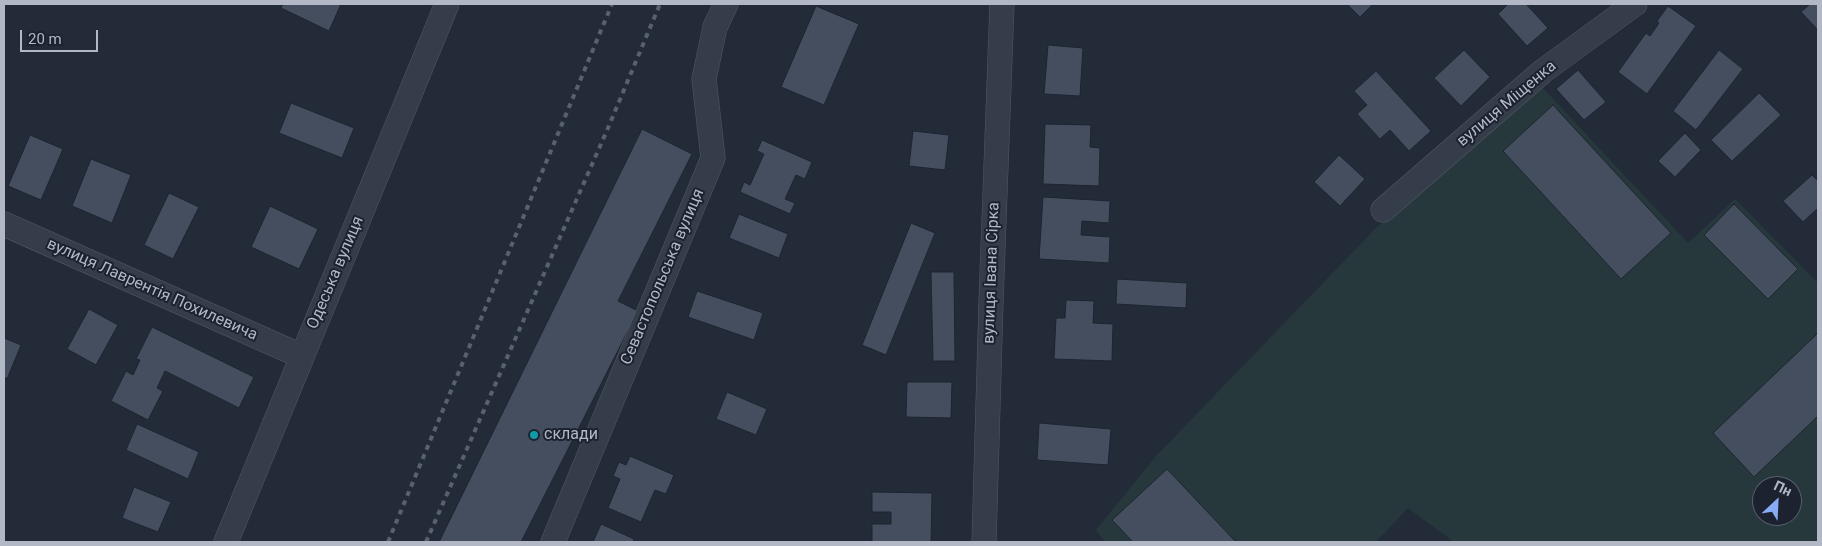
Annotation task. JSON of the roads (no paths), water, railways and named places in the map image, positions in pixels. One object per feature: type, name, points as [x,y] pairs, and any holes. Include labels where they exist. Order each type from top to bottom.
[{"type":"street","name":"Одеська вулиця","points":[[226,542],[447,4]]},
{"type":"street","name":"Севастопольська вулиця","points":[[553,542],[713,158],[704,79],[715,28],[726,4]]},
{"type":"street","name":"вулиця Івана Сірка","points":[[984,542],[1002,4]]},
{"type":"street","name":"вулиця Міщенка","points":[[1383,210],[1543,71],[1635,4]]},
{"type":"street","name":"вулиця Лаврентія Похилевича","points":[[4,224],[301,356]]},
{"type":"railway","points":[[388,542],[612,4]]},
{"type":"railway","points":[[426,542],[608,128],[660,4]]},
{"type":"place","name":"склади","points":[[534,435]]}]
